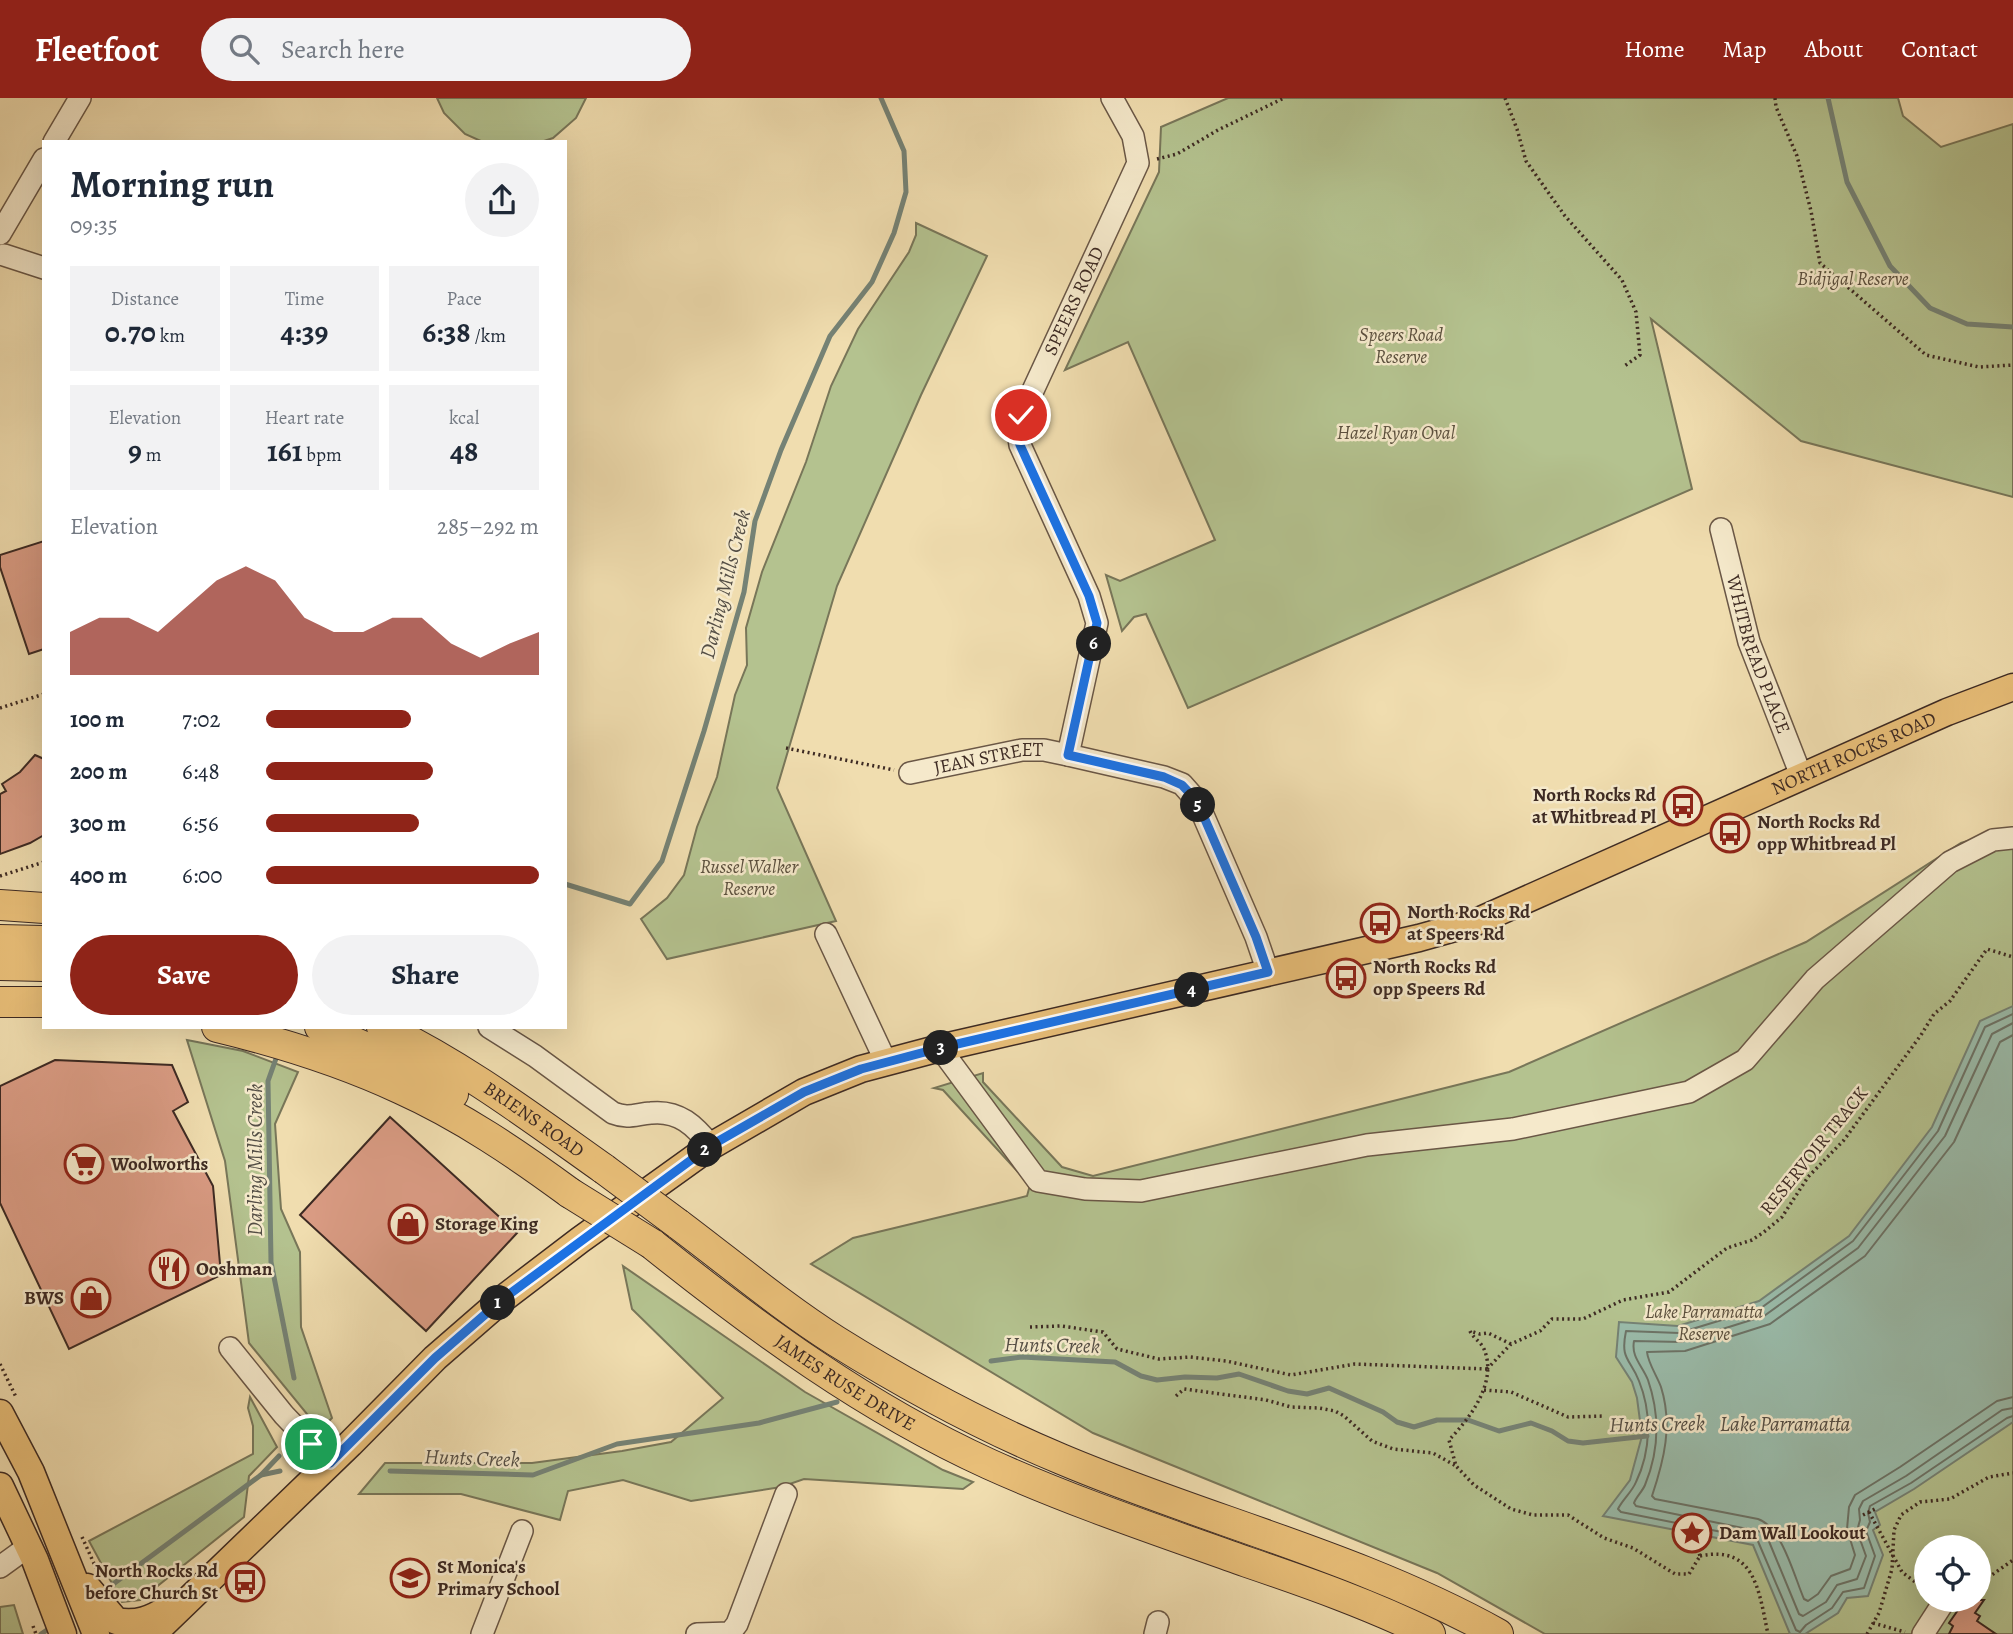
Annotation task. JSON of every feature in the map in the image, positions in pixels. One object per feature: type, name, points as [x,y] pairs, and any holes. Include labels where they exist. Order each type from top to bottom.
[{"type":"highway","points":[[0,905],[42,908]]},
{"type":"highway","points":[[0,940],[42,941]]},
{"type":"highway","points":[[0,965],[42,966]]},
{"type":"highway","points":[[0,1002],[42,1002]]},
{"type":"highway","name":"JAMES RUSE DRIVE","points":[[222,1029],[328,1040],[389,1058],[461,1099],[528,1145],[592,1177],[652,1244],[768,1333],[871,1401],[934,1437],[1049,1489],[1351,1600],[1430,1634]]},
{"type":"highway","name":"BRIENS ROAD","points":[[386,1029],[457,1068],[509,1101],[592,1177],[678,1224]]},
{"type":"highway","points":[[431,1029],[521,1087],[592,1177]]},
{"type":"highway","name":"JAMES RUSE DRIVE","points":[[678,1224],[833,1339],[945,1405],[1063,1460],[1367,1572],[1498,1634]]},
{"type":"main road","name":"NORTH ROCKS ROAD","points":[[153,1634],[435,1358],[504,1298],[710,1146],[804,1092],[861,1069],[940,1048],[1419,938],[1476,922],[1947,712],[2013,687]]},
{"type":"main road","points":[[0,1413],[31,1472],[96,1619],[138,1623],[149,1620],[197,1590]]},
{"type":"main road","points":[[0,1486],[29,1546],[63,1634]]},
{"type":"main road","name":"NORTH ROCKS ROAD","points":[[173,1634],[197,1590]]},
{"type":"street","points":[[55,140],[80,98]]},
{"type":"street","points":[[1112,98],[1133,136],[1138,163]]},
{"type":"street","points":[[42,163],[1,247],[42,267]]},
{"type":"street","name":"SPEERS ROAD","points":[[1068,755],[1097,623],[1089,596],[1020,445],[1017,425],[1138,163]]},
{"type":"street","name":"WHITBREAD PLACE","points":[[1721,529],[1749,642],[1802,778]]},
{"type":"street","name":"JEAN STREET","points":[[910,773],[1022,750],[1044,750],[1068,755]]},
{"type":"street","points":[[1068,755],[1164,777],[1187,789],[1197,801],[1256,937],[1268,972]]},
{"type":"street","points":[[940,1048],[1038,1181],[1085,1189],[1141,1191],[1367,1145],[1513,1129],[1689,1092],[1745,1060],[1815,979],[1950,862],[1993,841],[2013,838]]},
{"type":"street","points":[[825,934],[886,1062]]},
{"type":"street","points":[[492,1029],[613,1113],[624,1117],[650,1113],[682,1118],[696,1127],[710,1146]]},
{"type":"street","points":[[230,1348],[284,1415],[330,1463]]},
{"type":"street","points":[[697,1634],[730,1633],[737,1624],[786,1494]]},
{"type":"street","points":[[482,1634],[522,1531]]},
{"type":"street","points":[[0,1567],[29,1546]]},
{"type":"street","points":[[1913,1633],[1933,1612]]},
{"type":"path","points":[[1138,163],[1177,154],[1218,130],[1284,98]]},
{"type":"path","points":[[1505,98],[1526,161],[1564,216],[1622,281],[1636,312],[1640,355],[1623,366]]},
{"type":"path","points":[[1775,98],[1776,107],[1797,156],[1811,211],[1820,263],[1926,355],[1979,366],[2013,365]]},
{"type":"path","points":[[0,708],[42,695]]},
{"type":"path","points":[[786,748],[910,773]]},
{"type":"path","points":[[0,876],[42,863]]},
{"type":"path","name":"RESERVOIR TRACK","points":[[1488,1369],[1511,1344],[1540,1331],[1552,1320],[1583,1320],[1623,1300],[1669,1292],[1727,1248],[1752,1240],[1764,1232],[1782,1217],[1808,1177],[1844,1140],[1934,1014],[1950,1001],[1987,949],[2013,957]]},
{"type":"path","points":[[1030,1327],[1061,1326],[1103,1332],[1117,1349],[1159,1359],[1190,1357],[1291,1375],[1355,1364],[1488,1369]]},
{"type":"path","points":[[1456,1466],[1449,1440],[1468,1420],[1484,1390],[1488,1369],[1484,1348],[1470,1331],[1488,1333],[1511,1344]]},
{"type":"path","points":[[1176,1396],[1184,1389],[1198,1390],[1266,1400],[1291,1407],[1335,1411],[1372,1441],[1393,1449],[1433,1453],[1456,1466],[1474,1485],[1511,1509],[1533,1515],[1568,1515],[1604,1538],[1633,1548],[1675,1574],[1689,1574],[1700,1556],[1716,1552],[1734,1556],[1744,1563],[1762,1605],[1768,1634]]},
{"type":"path","points":[[1484,1390],[1511,1392],[1568,1417],[1605,1416]]},
{"type":"path","points":[[1867,1634],[1880,1613],[1892,1569],[1894,1530],[1901,1515],[1920,1502],[1950,1499],[1989,1477],[2013,1473]]},
{"type":"path","points":[[1863,1516],[1877,1508]]},
{"type":"path","points":[[1869,1512],[1902,1572],[1914,1581]]},
{"type":"path","points":[[1692,1533],[1700,1556]]},
{"type":"path","points":[[1991,1576],[2013,1560]]},
{"type":"path","points":[[1873,1623],[1913,1633]]},
{"type":"path","points":[[33,1626],[36,1634]]},
{"type":"green space","points":[[437,98],[586,98],[576,118],[547,140],[478,140],[465,134],[444,113]]},
{"type":"green space","name":"Speers Road Reserve","points":[[1228,98],[1898,98],[1903,116],[1941,147],[2013,124],[2013,497],[1801,441],[1651,319],[1692,489],[1188,708],[1146,614],[1134,617],[1122,631],[1106,575],[1120,581],[1215,540],[1128,342],[1065,370],[1159,172],[1161,127]]},
{"type":"green space","name":"Russel Walker Reserve","points":[[916,223],[987,256],[921,395],[837,586],[777,788],[836,921],[667,959],[641,919],[667,898],[684,875],[697,827],[717,777],[735,695],[747,665],[746,628],[762,572],[806,462],[831,386],[858,329],[909,252],[916,235]]},
{"type":"green space","name":"Lake Parramatta Reserve","points":[[2013,827],[2013,1634],[1545,1634],[1437,1573],[1093,1433],[811,1264],[853,1238],[1027,1196],[1030,1185],[943,1090],[934,1088],[983,1073],[983,1082],[1062,1167],[1093,1176],[1509,1072],[1806,942],[1961,843]]},
{"type":"green space","points":[[187,1040],[243,1051],[298,1072],[275,1124],[281,1209],[300,1252],[301,1327],[332,1418],[320,1430],[249,1343],[225,1161]]},
{"type":"green space","points":[[623,1266],[805,1392],[943,1470],[973,1482],[963,1489],[804,1479],[781,1487],[691,1501],[623,1480],[568,1491],[560,1520],[461,1494],[359,1494],[385,1463],[532,1463],[671,1442],[723,1398],[632,1309]]},
{"type":"green space","points":[[250,1397],[277,1447],[249,1476],[244,1517],[140,1600],[122,1602],[89,1541],[253,1454],[253,1426],[248,1408]]},
{"type":"green space","points":[[14,1605],[23,1634],[0,1634],[0,1607]]},
{"type":"water","name":"Lake Parramatta","points":[[2013,1006],[2013,1422],[1875,1512],[1880,1525],[1873,1530],[1883,1555],[1868,1596],[1847,1598],[1838,1613],[1805,1634],[1790,1634],[1753,1545],[1603,1516],[1630,1480],[1642,1436],[1632,1382],[1616,1357],[1619,1322],[1678,1326],[1759,1301],[1849,1236],[1932,1127],[1980,1021]]},
{"type":"building","points":[[42,542],[42,650],[29,654],[0,567],[0,555]]},
{"type":"building","points":[[35,755],[42,758],[42,836],[0,854],[0,794],[6,791],[2,784],[20,772]]},
{"type":"building","points":[[55,1060],[172,1065],[188,1102],[173,1111],[213,1186],[221,1275],[69,1349],[0,1203],[0,1086]]},
{"type":"building","name":"Storage King","points":[[390,1117],[517,1233],[426,1331],[300,1215]]},
{"type":"building","points":[[1957,1612],[1976,1612],[1980,1616],[1977,1621],[1996,1634],[1949,1634],[1953,1626],[1949,1623]]},
{"type":"waterway","name":"Darling Mills Creek","points":[[567,885],[630,904],[662,861],[704,731],[744,592],[755,521],[781,450],[830,336],[872,282],[894,233],[906,192],[904,151],[881,98]]},
{"type":"waterway","name":"Darling Mills Creek","points":[[1828,98],[1847,182],[1890,266],[1930,308],[1967,324],[2013,327]]},
{"type":"waterway","name":"Darling Mills Creek","points":[[278,1053],[268,1081],[271,1262],[294,1378]]},
{"type":"waterway","name":"Hunts Creek","points":[[991,1361],[1022,1357],[1115,1362],[1141,1376],[1157,1380],[1217,1378],[1239,1374],[1288,1391],[1307,1394],[1329,1388],[1383,1412],[1397,1422],[1414,1427],[1437,1420],[1468,1420],[1499,1431],[1531,1423],[1568,1441],[1583,1443],[1647,1436]]},
{"type":"waterway","name":"Hunts Creek","points":[[390,1471],[533,1475],[617,1444],[759,1423],[837,1402]]},
{"type":"waterway","name":"Darling Mills Creek","points":[[101,1593],[261,1475],[279,1456]]},
{"type":"waterway","name":"Hunts Creek","points":[[261,1475],[280,1471]]},
{"type":"waterway","name":"Darling Mills Creek","points":[[41,1634],[53,1626]]},
{"type":"place","name":"North Rocks Rd at Whitbread Pl","points":[[1683,806]]},
{"type":"place","name":"North Rocks Rd opp Whitbread Pl","points":[[1730,833]]},
{"type":"place","name":"North Rocks Rd at Speers Rd","points":[[1380,923]]},
{"type":"place","name":"North Rocks Rd opp Speers Rd","points":[[1346,978]]},
{"type":"place","name":"Woolworths","points":[[84,1164]]},
{"type":"place","name":"Storage King","points":[[408,1224]]},
{"type":"place","name":"Ooshman","points":[[169,1269]]},
{"type":"place","name":"BWS","points":[[91,1298]]},
{"type":"place","name":"Dam Wall Lookout","points":[[1692,1533]]},
{"type":"place","name":"St Monica's Primary School","points":[[410,1578]]},
{"type":"place","name":"North Rocks Rd before Church St","points":[[245,1582]]},
{"type":"route","points":[[311,1444],[330,1463],[435,1358],[504,1298],[710,1146],[804,1092],[861,1069],[940,1048],[1268,972],[1256,937],[1197,801],[1187,789],[1164,777],[1068,755],[1097,623],[1089,596],[1020,445],[1017,425],[1021,415]]},
{"type":"park label","name":"Bidjigal Reserve","points":[[1853,279]]},
{"type":"park label","name":"Hazel Ryan Oval","points":[[1396,433]]}]
